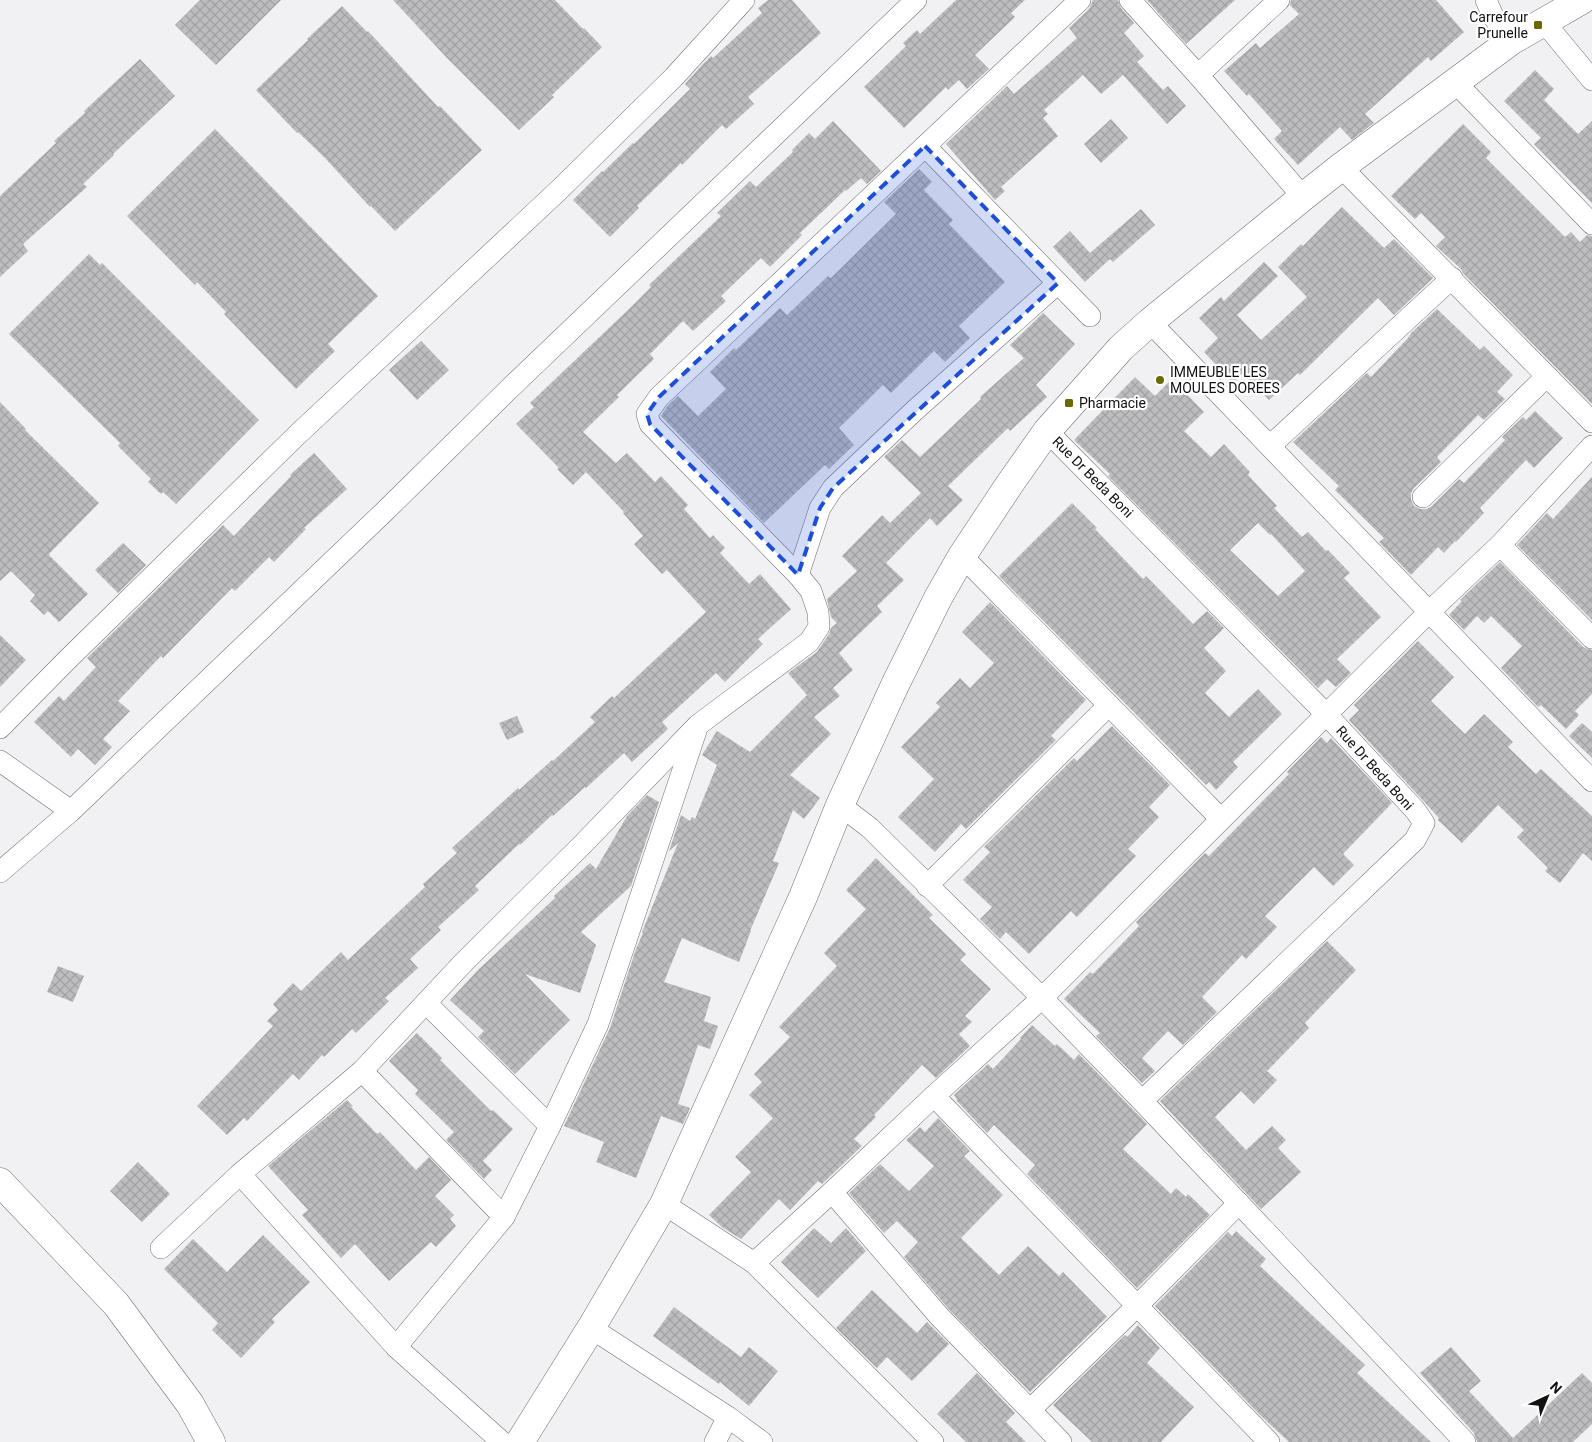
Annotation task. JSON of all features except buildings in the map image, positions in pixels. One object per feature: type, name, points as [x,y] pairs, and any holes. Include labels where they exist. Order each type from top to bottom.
[{"type":"street","points":[[0,728],[87,640],[290,442],[559,190],[674,76],[744,0]]},
{"type":"street","points":[[0,872],[71,811],[916,0]]},
{"type":"street","points":[[161,1248],[240,1174],[362,1071],[464,962],[698,726],[810,642],[819,628],[818,612],[811,591],[798,575],[650,424],[647,414],[659,397],[1080,0]]},
{"type":"street","points":[[1130,0],[1198,75],[1303,197]]},
{"type":"street","points":[[1198,75],[1278,0]]},
{"type":"street","points":[[1486,0],[1492,16],[1511,41]]},
{"type":"street","points":[[520,1442],[591,1328],[664,1204],[803,897],[840,805],[895,685],[938,598],[962,556],[1047,431],[1121,348],[1303,197],[1511,41],[1582,0]]},
{"type":"street","points":[[1544,22],[1592,80]]},
{"type":"street","points":[[1456,82],[1592,224]]},
{"type":"street","points":[[926,146],[1090,316]]},
{"type":"street","points":[[1341,167],[1592,422]]},
{"type":"street","points":[[1270,446],[1452,278]]},
{"type":"street","points":[[798,575],[820,508],[833,488],[921,405],[1058,283]]},
{"type":"street","points":[[1150,322],[1592,781]]},
{"type":"street","points":[[1423,497],[1547,376]]},
{"type":"street","name":"Rue Dr Beda Boni","points":[[1047,431],[1326,714],[1424,823],[1415,840],[1142,1101]]},
{"type":"street","points":[[754,1263],[1042,998],[1428,612],[1500,544],[1592,446]]},
{"type":"street","points":[[1500,544],[1592,638]]},
{"type":"street","points":[[962,556],[1221,819]]},
{"type":"street","points":[[927,886],[1109,705]]},
{"type":"street","points":[[396,1347],[504,1216],[550,1126],[598,1024],[698,726]]},
{"type":"street","points":[[0,761],[71,811]]},
{"type":"street","points":[[840,805],[870,828],[1042,998],[1465,1442]]},
{"type":"street","points":[[426,1003],[550,1126]]},
{"type":"street","points":[[362,1071],[504,1216]]},
{"type":"street","points":[[934,1096],[1268,1442]]},
{"type":"street","points":[[240,1174],[396,1347],[502,1442]]},
{"type":"street","points":[[0,1182],[116,1304],[190,1404],[211,1442]]},
{"type":"street","points":[[832,1192],[940,1316],[1061,1442]]},
{"type":"street","points":[[664,1204],[754,1263],[933,1442]]},
{"type":"street","points":[[1030,1410],[1239,1204]]},
{"type":"street","points":[[591,1328],[728,1417],[762,1442]]},
{"type":"street","points":[[716,1442],[728,1417]]},
{"type":"highlighted area","points":[[925,146],[1058,283],[833,488],[820,508],[798,575],[650,424],[647,414],[659,397]]},
{"type":"place","name":"Carrefour Prunelle","points":[[1538,25]]},
{"type":"place","name":"IMMEUBLE LES MOULES DOREES","points":[[1160,380]]},
{"type":"place","name":"Pharmacie","points":[[1069,403]]}]
